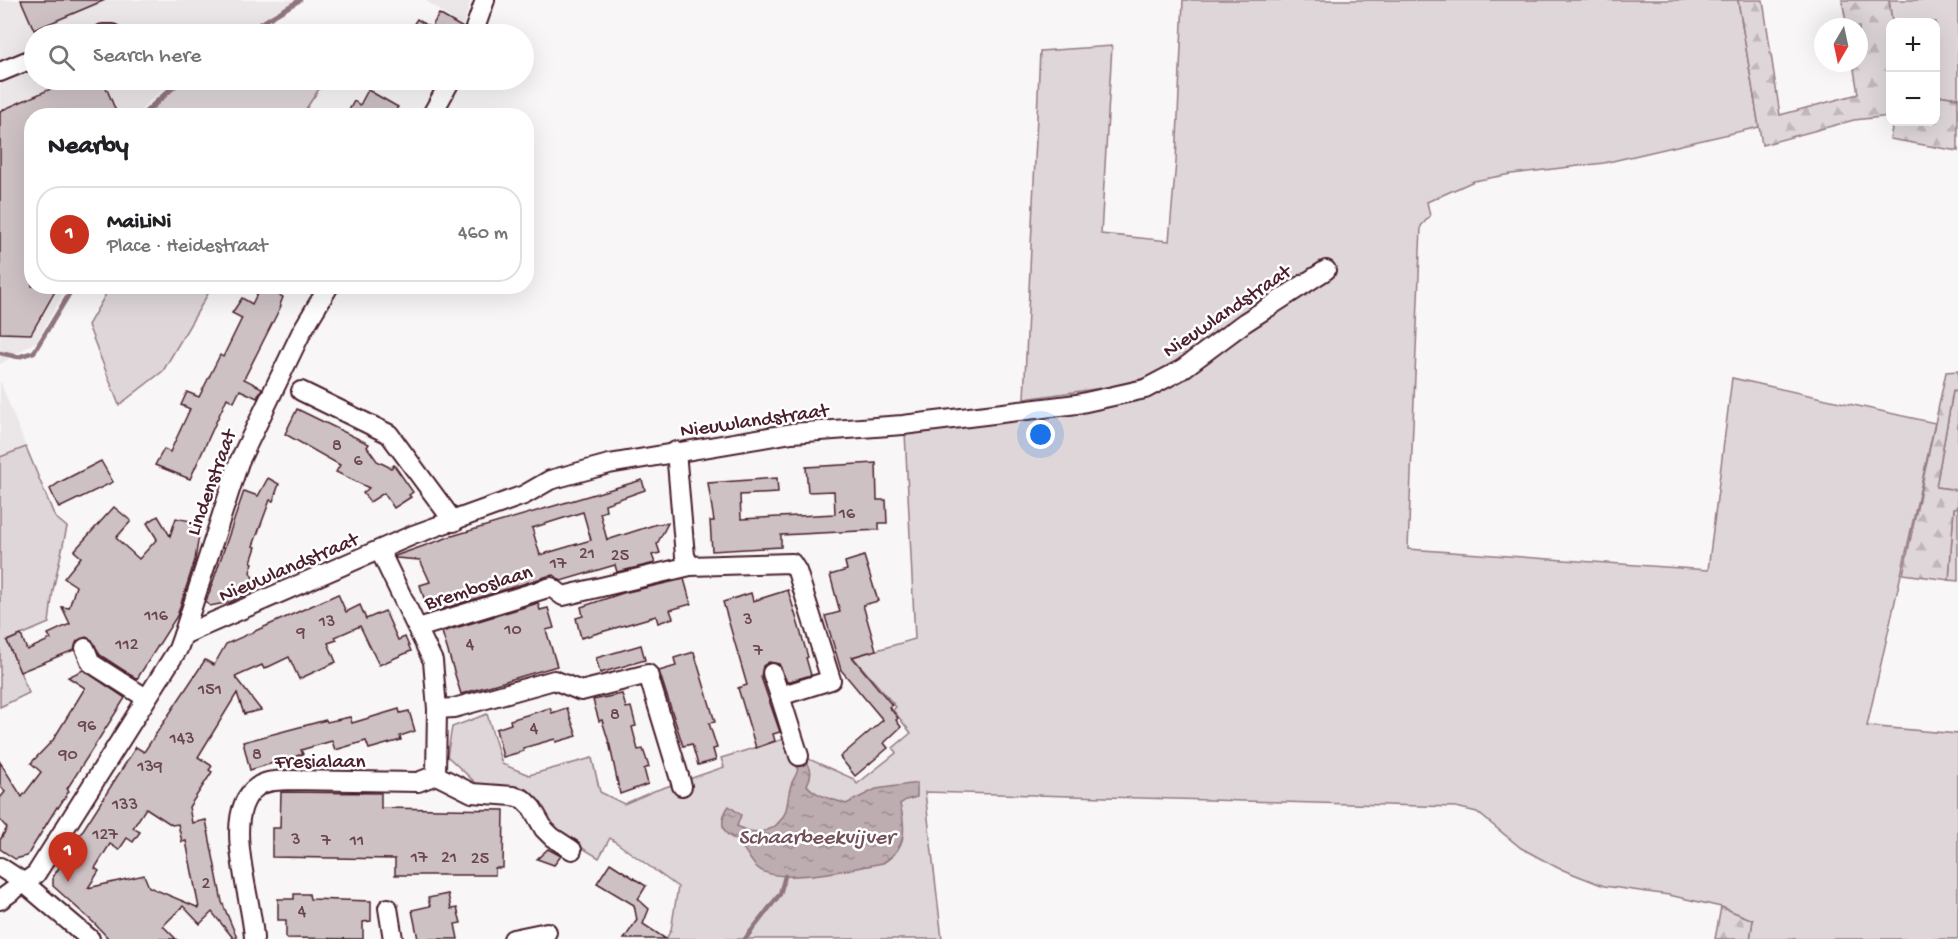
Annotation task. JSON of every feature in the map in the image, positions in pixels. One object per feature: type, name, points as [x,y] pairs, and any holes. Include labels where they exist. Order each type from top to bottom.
[{"type":"street","points":[[477,24],[485,0]]},
{"type":"street","points":[[0,72],[24,62]]},
{"type":"street","points":[[435,108],[445,90]]},
{"type":"street","name":"Nieuwlandstraat","points":[[183,635],[413,535],[524,495],[550,480],[609,464],[792,433],[903,425],[1077,404],[1145,389],[1181,370],[1244,323],[1326,270]]},
{"type":"street","name":"Lindenstraat","points":[[0,900],[36,874],[178,649],[238,462],[302,331],[324,294]]},
{"type":"street","points":[[301,391],[389,434],[454,522]]},
{"type":"street","points":[[676,451],[685,556],[690,566],[792,563],[797,570],[831,680],[780,696]]},
{"type":"street","points":[[380,551],[433,661],[437,709],[436,775],[472,793],[513,796],[523,799],[532,808],[544,829],[572,850]]},
{"type":"street","name":"Bremboslaan","points":[[418,628],[550,587],[563,596],[690,566]]},
{"type":"street","points":[[85,648],[91,663],[146,698]]},
{"type":"street","points":[[772,673],[799,756]]},
{"type":"street","points":[[437,709],[454,708],[554,680],[581,691],[648,674],[682,786]]},
{"type":"street","name":"Fresialaan","points":[[254,939],[253,920],[238,837],[240,810],[247,795],[258,786],[269,782],[288,780],[418,782],[436,775]]},
{"type":"street","points":[[0,867],[23,882],[90,939]]},
{"type":"street","points":[[388,908],[393,939]]},
{"type":"street","points":[[513,939],[547,932]]},
{"type":"shaded area","points":[[0,0],[295,0],[254,24],[24,24],[24,90],[163,90],[143,108],[24,108],[24,294],[63,294],[37,341],[0,364]]},
{"type":"shaded area","points":[[425,0],[471,0],[463,24],[458,24]]},
{"type":"shaded area","points":[[0,381],[26,447],[0,457]]},
{"type":"green space","points":[[1183,0],[1738,0],[1759,127],[1604,163],[1511,174],[1474,181],[1427,202],[1430,216],[1421,226],[1408,549],[1708,570],[1732,378],[1935,423],[1867,726],[1958,734],[1958,939],[1750,939],[1753,920],[1721,907],[1669,895],[1604,886],[1558,868],[1521,848],[1477,812],[1456,807],[925,792],[942,939],[666,939],[671,930],[678,887],[610,838],[599,858],[554,831],[530,798],[478,785],[447,756],[452,727],[487,714],[502,764],[529,775],[592,758],[600,792],[624,804],[724,767],[721,758],[787,738],[804,757],[854,779],[857,784],[896,753],[893,748],[911,733],[893,710],[896,707],[853,657],[915,639],[905,432],[1107,408],[1155,393],[1153,376],[1109,387],[1024,399],[1040,51],[1112,46],[1101,234],[1169,241],[1176,162]]},
{"type":"green space","points":[[1738,0],[1763,0],[1780,115],[1858,94],[1854,72],[1868,72],[1868,18],[1845,18],[1842,0],[1889,0],[1891,18],[1886,18],[1886,116],[1854,120],[1762,145]]},
{"type":"green space","points":[[1889,0],[1958,0],[1958,98],[1940,96],[1940,18],[1891,18]]},
{"type":"green space","points":[[173,90],[318,90],[307,108],[154,108]]},
{"type":"green space","points":[[1940,96],[1958,98],[1958,151],[1890,139],[1892,126],[1940,126]]},
{"type":"green space","points":[[106,294],[208,294],[163,371],[119,405],[88,325]]},
{"type":"green space","points":[[1958,371],[1958,392],[1953,391],[1936,487],[1958,490],[1958,507],[1954,508],[1949,580],[1903,574],[1946,372]]},
{"type":"green space","points":[[1953,391],[1958,392],[1958,490],[1936,487]]},
{"type":"green space","points":[[26,447],[55,517],[67,527],[53,590],[49,623],[7,641],[29,693],[0,707],[0,457]]},
{"type":"green space","points":[[1958,507],[1958,581],[1949,580],[1954,508]]},
{"type":"green space","points":[[1721,907],[1753,920],[1750,939],[1715,939]]},
{"type":"water","name":"Schaarbeekvijver","points":[[803,760],[810,768],[811,775],[807,785],[810,789],[819,795],[846,804],[876,789],[917,783],[917,797],[900,804],[903,837],[897,851],[891,857],[883,863],[838,872],[801,876],[770,874],[759,869],[739,843],[725,832],[723,820],[729,806],[741,815],[737,826],[744,829],[757,832],[776,825],[785,813],[791,785],[798,768],[795,765]]},
{"type":"building","points":[[21,0],[105,0],[48,24],[31,24]]},
{"type":"building","points":[[439,14],[456,24],[433,24]]},
{"type":"building","points":[[417,19],[425,24],[414,24]]},
{"type":"building","points":[[48,90],[107,90],[115,108],[24,108],[24,294],[54,294],[31,334],[0,333],[0,111]]},
{"type":"building","points":[[368,90],[398,107],[350,108],[354,101],[360,105]]},
{"type":"building","points":[[257,294],[277,294],[283,297],[281,306],[244,379],[262,388],[257,398],[240,390],[234,402],[227,398],[190,479],[155,465],[164,449],[170,452],[190,409],[181,405],[187,392],[199,397],[220,355],[223,357],[242,318],[232,313],[242,298],[252,304]]},
{"type":"building","points":[[297,409],[369,444],[367,447],[377,461],[391,468],[394,465],[413,492],[409,495],[411,497],[394,508],[384,493],[370,502],[363,493],[369,488],[336,472],[340,465],[285,434]]},
{"type":"building","points":[[101,461],[113,482],[59,508],[50,489]]},
{"type":"building","points":[[876,463],[877,500],[886,500],[887,523],[879,523],[879,530],[781,535],[781,547],[712,551],[710,521],[714,521],[708,483],[777,478],[778,493],[740,495],[741,519],[835,514],[834,491],[808,492],[806,467]]},
{"type":"building","points":[[268,478],[279,484],[273,501],[270,500],[253,546],[256,547],[250,572],[258,589],[230,602],[210,606],[206,602],[244,491],[258,496]]},
{"type":"building","points":[[642,480],[645,490],[605,504],[606,511],[600,513],[607,540],[657,524],[668,523],[657,544],[660,553],[652,555],[655,563],[617,572],[615,565],[561,581],[554,575],[548,576],[436,611],[434,602],[426,605],[420,585],[430,582],[420,560],[396,558],[395,556],[452,536]],"holes":[[[583,512],[591,540],[540,555],[532,528]]]},
{"type":"building","points":[[114,507],[131,521],[116,538],[139,559],[157,539],[147,523],[158,516],[170,536],[176,518],[201,523],[195,560],[177,616],[137,679],[100,655],[92,640],[86,637],[77,641],[74,650],[20,672],[7,641],[21,635],[27,650],[51,639],[48,634],[70,624],[62,607],[69,608],[76,586],[64,578],[81,557],[74,551]]},
{"type":"building","points":[[864,556],[878,601],[863,605],[876,650],[852,657],[892,705],[889,707],[898,718],[896,720],[901,727],[884,743],[888,748],[855,776],[840,757],[883,720],[841,670],[825,616],[840,612],[830,575],[847,570],[845,562]]},
{"type":"building","points":[[684,579],[691,604],[670,610],[673,618],[658,623],[656,616],[581,638],[576,618],[583,616],[581,607],[623,593]]},
{"type":"building","points":[[788,590],[808,657],[806,658],[811,675],[787,682],[779,664],[769,662],[763,666],[761,677],[780,732],[773,734],[775,741],[756,748],[738,688],[747,685],[723,602],[751,593],[753,601]]},
{"type":"building","points":[[338,594],[346,612],[360,605],[366,619],[385,611],[398,640],[405,637],[411,651],[379,665],[360,626],[335,637],[337,640],[328,643],[336,662],[299,679],[289,657],[264,669],[262,665],[235,677],[261,710],[244,714],[237,693],[198,757],[212,766],[209,770],[212,772],[189,807],[192,823],[206,820],[222,902],[237,938],[234,939],[212,912],[200,924],[183,906],[163,926],[176,939],[109,939],[53,886],[53,877],[136,747],[144,752],[205,660],[214,665],[226,644]],"holes":[[[146,808],[172,825],[178,824],[182,842],[186,841],[199,908],[149,887],[144,875],[88,888],[99,871],[95,868],[110,844],[119,850],[127,838],[133,842],[140,832],[133,828]]]},
{"type":"building","points":[[538,603],[540,610],[548,608],[554,628],[546,630],[557,666],[461,694],[442,632]]},
{"type":"building","points":[[641,645],[645,660],[600,673],[596,658]]},
{"type":"building","points":[[694,652],[715,722],[709,723],[717,748],[713,749],[716,760],[698,765],[692,744],[683,746],[659,671],[676,666],[674,658]]},
{"type":"building","points":[[83,670],[125,698],[27,856],[15,859],[0,849],[0,840],[7,828],[0,820],[0,798],[5,792],[0,785],[0,762],[22,797],[41,772],[31,763],[53,740],[85,688],[68,677]]},
{"type":"building","points":[[622,694],[626,708],[631,707],[636,726],[632,727],[638,750],[643,749],[649,767],[644,769],[648,784],[620,794],[610,746],[593,700]]},
{"type":"building","points":[[550,708],[552,713],[567,708],[577,736],[556,742],[555,739],[523,748],[524,751],[503,757],[496,729],[511,724],[510,720]]},
{"type":"building","points":[[399,709],[400,713],[409,711],[415,731],[400,736],[401,740],[369,749],[366,741],[335,750],[332,741],[301,750],[303,754],[250,770],[243,742],[326,720],[327,722],[350,717],[352,723]]},
{"type":"building","points":[[281,792],[381,793],[381,808],[504,810],[503,868],[495,868],[495,875],[395,875],[395,859],[272,857],[272,828],[280,828]]},
{"type":"building","points":[[548,849],[561,856],[554,865],[537,859]]},
{"type":"building","points":[[610,863],[646,886],[638,899],[649,909],[643,924],[666,939],[624,939],[637,920],[634,905],[597,883]]},
{"type":"building","points":[[294,894],[309,894],[310,899],[371,901],[371,921],[363,922],[363,939],[286,938],[286,920],[278,920],[278,899],[294,899]]},
{"type":"building","points":[[448,894],[451,909],[457,908],[461,923],[455,924],[458,939],[418,939],[412,910],[430,906],[428,898]]},
{"type":"waterway","points":[[260,24],[300,0]]},
{"type":"waterway","points":[[150,108],[169,90]]},
{"type":"waterway","points":[[0,353],[18,357],[34,352],[69,294]]},
{"type":"waterway","points":[[745,939],[780,894],[785,876]]},
{"type":"place","name":"MaiLiNi","points":[[68,882]]}]
